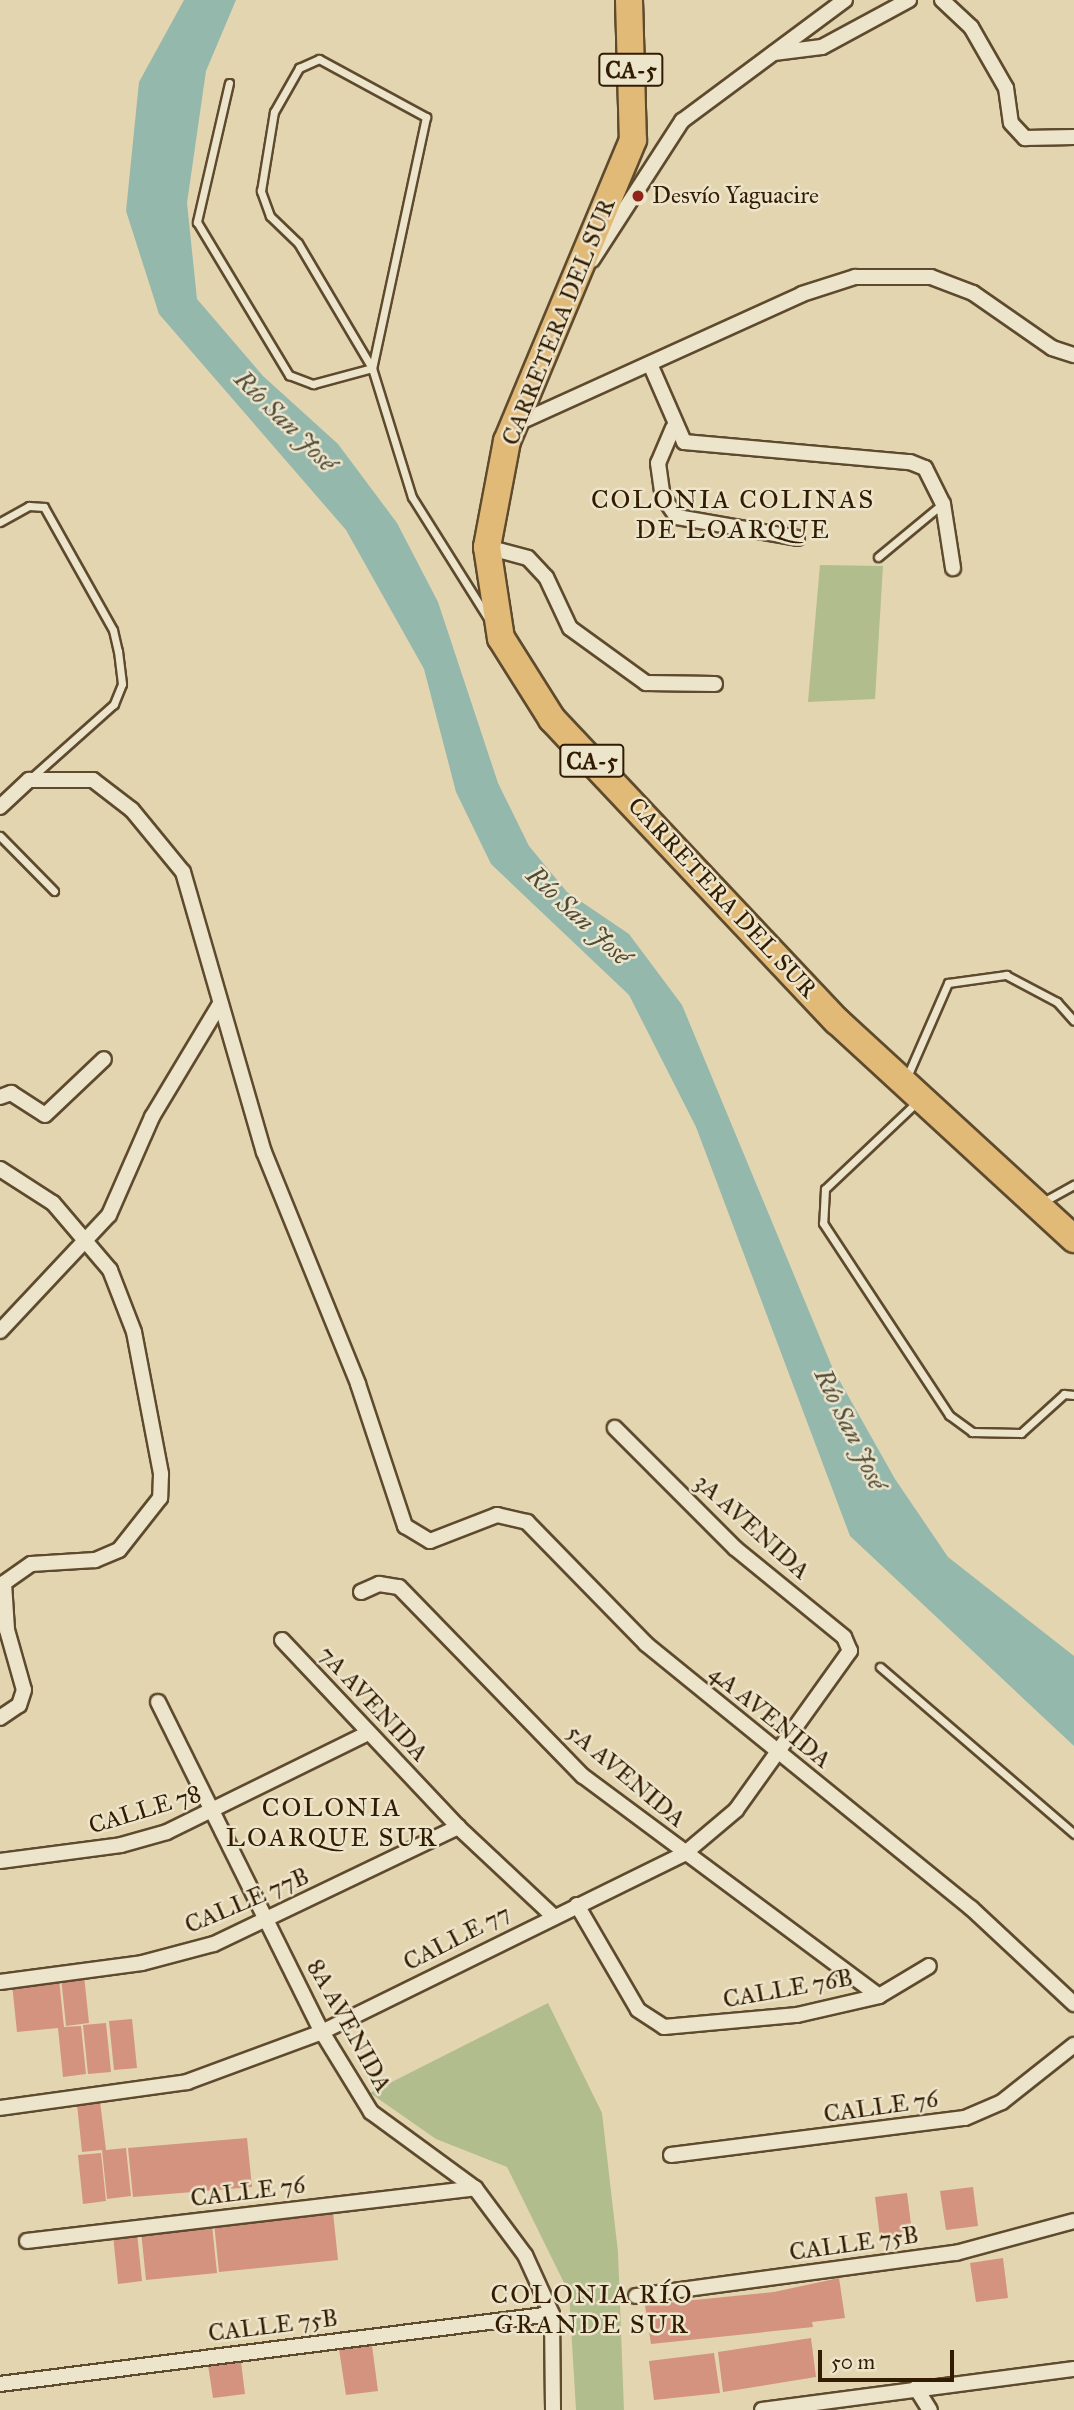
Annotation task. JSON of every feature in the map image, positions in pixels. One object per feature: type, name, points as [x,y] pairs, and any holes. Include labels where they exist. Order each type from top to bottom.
[{"type":"highway","name":"CARRETERA DEL SUR","points":[[629,0],[633,140],[577,280],[514,425],[487,547],[501,638],[552,719],[837,1021],[1074,1239]]},
{"type":"street","points":[[577,280],[682,121],[845,0]]},
{"type":"street","points":[[773,54],[822,47],[909,0]]},
{"type":"street","points":[[942,0],[971,27],[1006,88],[1011,123],[1025,138],[1074,137]]},
{"type":"street","points":[[514,425],[802,294],[892,272],[931,277],[973,293],[1052,348],[1074,355]]},
{"type":"street","points":[[650,364],[673,428],[684,442],[910,462],[930,474],[943,504],[954,568]]},
{"type":"street","points":[[673,428],[658,463],[663,498],[677,517],[797,538]]},
{"type":"street","points":[[487,547],[528,558],[546,577],[570,628],[646,683],[715,684]]},
{"type":"street","points":[[0,807],[29,780],[93,780],[132,810],[183,872],[220,1004],[152,1117],[109,1215],[0,1331]]},
{"type":"street","name":"4A AVENIDA","points":[[220,1004],[264,1152],[358,1384],[396,1508],[405,1526],[430,1541],[496,1515],[527,1522],[646,1644],[971,1908],[1074,2004]]},
{"type":"street","points":[[0,1097],[11,1093],[45,1115],[104,1059]]},
{"type":"street","points":[[0,1169],[53,1203],[87,1239],[110,1270],[134,1332],[160,1498],[119,1550],[16,1570],[4,1583],[3,1632],[24,1690],[19,1705],[0,1718]]},
{"type":"street","name":"3A AVENIDA","points":[[615,1428],[735,1548],[844,1637],[849,1661]]},
{"type":"street","name":"5A AVENIDA","points":[[361,1592],[379,1584],[399,1587],[583,1776],[684,1854],[879,1996]]},
{"type":"street","name":"7A AVENIDA","points":[[282,1640],[458,1827],[553,1916]]},
{"type":"street","name":"CALLE 77","points":[[0,2108],[187,2082],[322,2032],[553,1916],[684,1854],[736,1810],[849,1661]]},
{"type":"street","name":"8A AVENIDA","points":[[158,1702],[322,2032],[371,2112],[475,2188],[525,2255],[552,2314],[553,2410]]},
{"type":"street","name":"CALLE 78","points":[[0,1861],[121,1845],[215,1813],[368,1733]]},
{"type":"street","name":"CALLE 77B","points":[[0,1982],[142,1964],[214,1944],[458,1827]]},
{"type":"street","name":"CALLE 76B","points":[[577,1905],[648,2021],[695,2027],[879,1996],[929,1966]]},
{"type":"street","name":"CALLE 76","points":[[671,2155],[965,2118],[1002,2102],[1074,2045]]},
{"type":"street","name":"CALLE 76","points":[[27,2241],[475,2188]]},
{"type":"street","name":"CALLE 75B","points":[[635,2296],[956,2253],[1074,2221]]},
{"type":"street","name":"CALLE 75B","points":[[0,2384],[552,2314]]},
{"type":"street","points":[[762,2410],[1074,2369]]},
{"type":"street","points":[[916,2388],[930,2410]]},
{"type":"lane","points":[[372,368],[428,124],[423,112],[310,59],[274,112],[261,191],[270,216],[298,243],[372,368],[412,497],[501,638]]},
{"type":"lane","points":[[229,83],[197,222],[202,232],[289,375],[313,384],[372,368]]},
{"type":"lane","points":[[878,557],[943,504]]},
{"type":"lane","points":[[0,522],[29,506],[44,507],[113,630],[122,684],[114,704],[29,780]]},
{"type":"lane","points":[[0,836],[54,891]]},
{"type":"lane","points":[[1074,1021],[1057,1002],[1006,975],[948,983],[912,1090],[825,1189],[823,1223],[949,1415],[971,1432],[1021,1433],[1064,1394],[1074,1395]]},
{"type":"lane","points":[[1037,1205],[1074,1185]]},
{"type":"lane","points":[[880,1667],[1074,1834]]},
{"type":"green space","points":[[820,565],[883,566],[875,699],[808,702]]},
{"type":"green space","points":[[548,2003],[602,2113],[618,2252],[624,2410],[576,2410],[569,2293],[507,2167],[436,2139],[370,2093]]},
{"type":"water","name":"Río San José","points":[[184,0],[236,0],[206,71],[187,203],[197,299],[263,376],[338,444],[397,523],[438,602],[498,783],[529,846],[567,892],[629,934],[682,1005],[833,1369],[895,1479],[948,1557],[1074,1656],[1074,1746],[850,1536],[696,1127],[629,995],[491,864],[456,792],[424,669],[346,530],[159,314],[126,211],[139,82]]},
{"type":"building","points":[[84,1975],[89,2023],[66,2026],[61,1977]]},
{"type":"building","points":[[59,1979],[64,2027],[81,2026],[86,2074],[63,2077],[58,2028],[17,2032],[12,1984]]},
{"type":"building","points":[[132,2019],[137,2068],[114,2070],[109,2021]]},
{"type":"building","points":[[106,2023],[111,2072],[88,2074],[83,2025]]},
{"type":"building","points":[[100,2101],[106,2150],[126,2148],[131,2196],[107,2199],[102,2150],[82,2152],[77,2104]]},
{"type":"building","points":[[247,2138],[252,2187],[133,2197],[128,2148]]},
{"type":"building","points":[[101,2153],[106,2201],[83,2204],[78,2155]]},
{"type":"building","points":[[973,2187],[978,2226],[946,2230],[940,2191]]},
{"type":"building","points":[[907,2193],[912,2232],[880,2237],[875,2197]]},
{"type":"building","points":[[333,2212],[338,2260],[219,2272],[214,2223]]},
{"type":"building","points":[[212,2225],[217,2273],[146,2280],[141,2231]]},
{"type":"building","points":[[137,2233],[142,2281],[118,2284],[113,2235]]},
{"type":"building","points":[[1003,2258],[1008,2298],[976,2302],[970,2263]]},
{"type":"building","points":[[839,2278],[845,2318],[812,2322],[813,2327],[651,2344],[645,2305],[774,2292]]},
{"type":"building","points":[[371,2338],[378,2391],[346,2395],[338,2343]]},
{"type":"building","points":[[811,2338],[816,2377],[723,2392],[718,2352]]},
{"type":"building","points":[[714,2353],[720,2393],[654,2400],[649,2361]]},
{"type":"building","points":[[240,2354],[245,2394],[213,2398],[207,2358]]},
{"type":"place","name":"Desvío Yaguacire","points":[[638,196]]},
{"type":"district","name":"COLONIA COLINAS DE LOARQUE","points":[[733,515]]},
{"type":"district","name":"COLONIA LOARQUE SUR","points":[[332,1823]]},
{"type":"district","name":"COLONIA RÍO GRANDE SUR","points":[[592,2310]]}]
